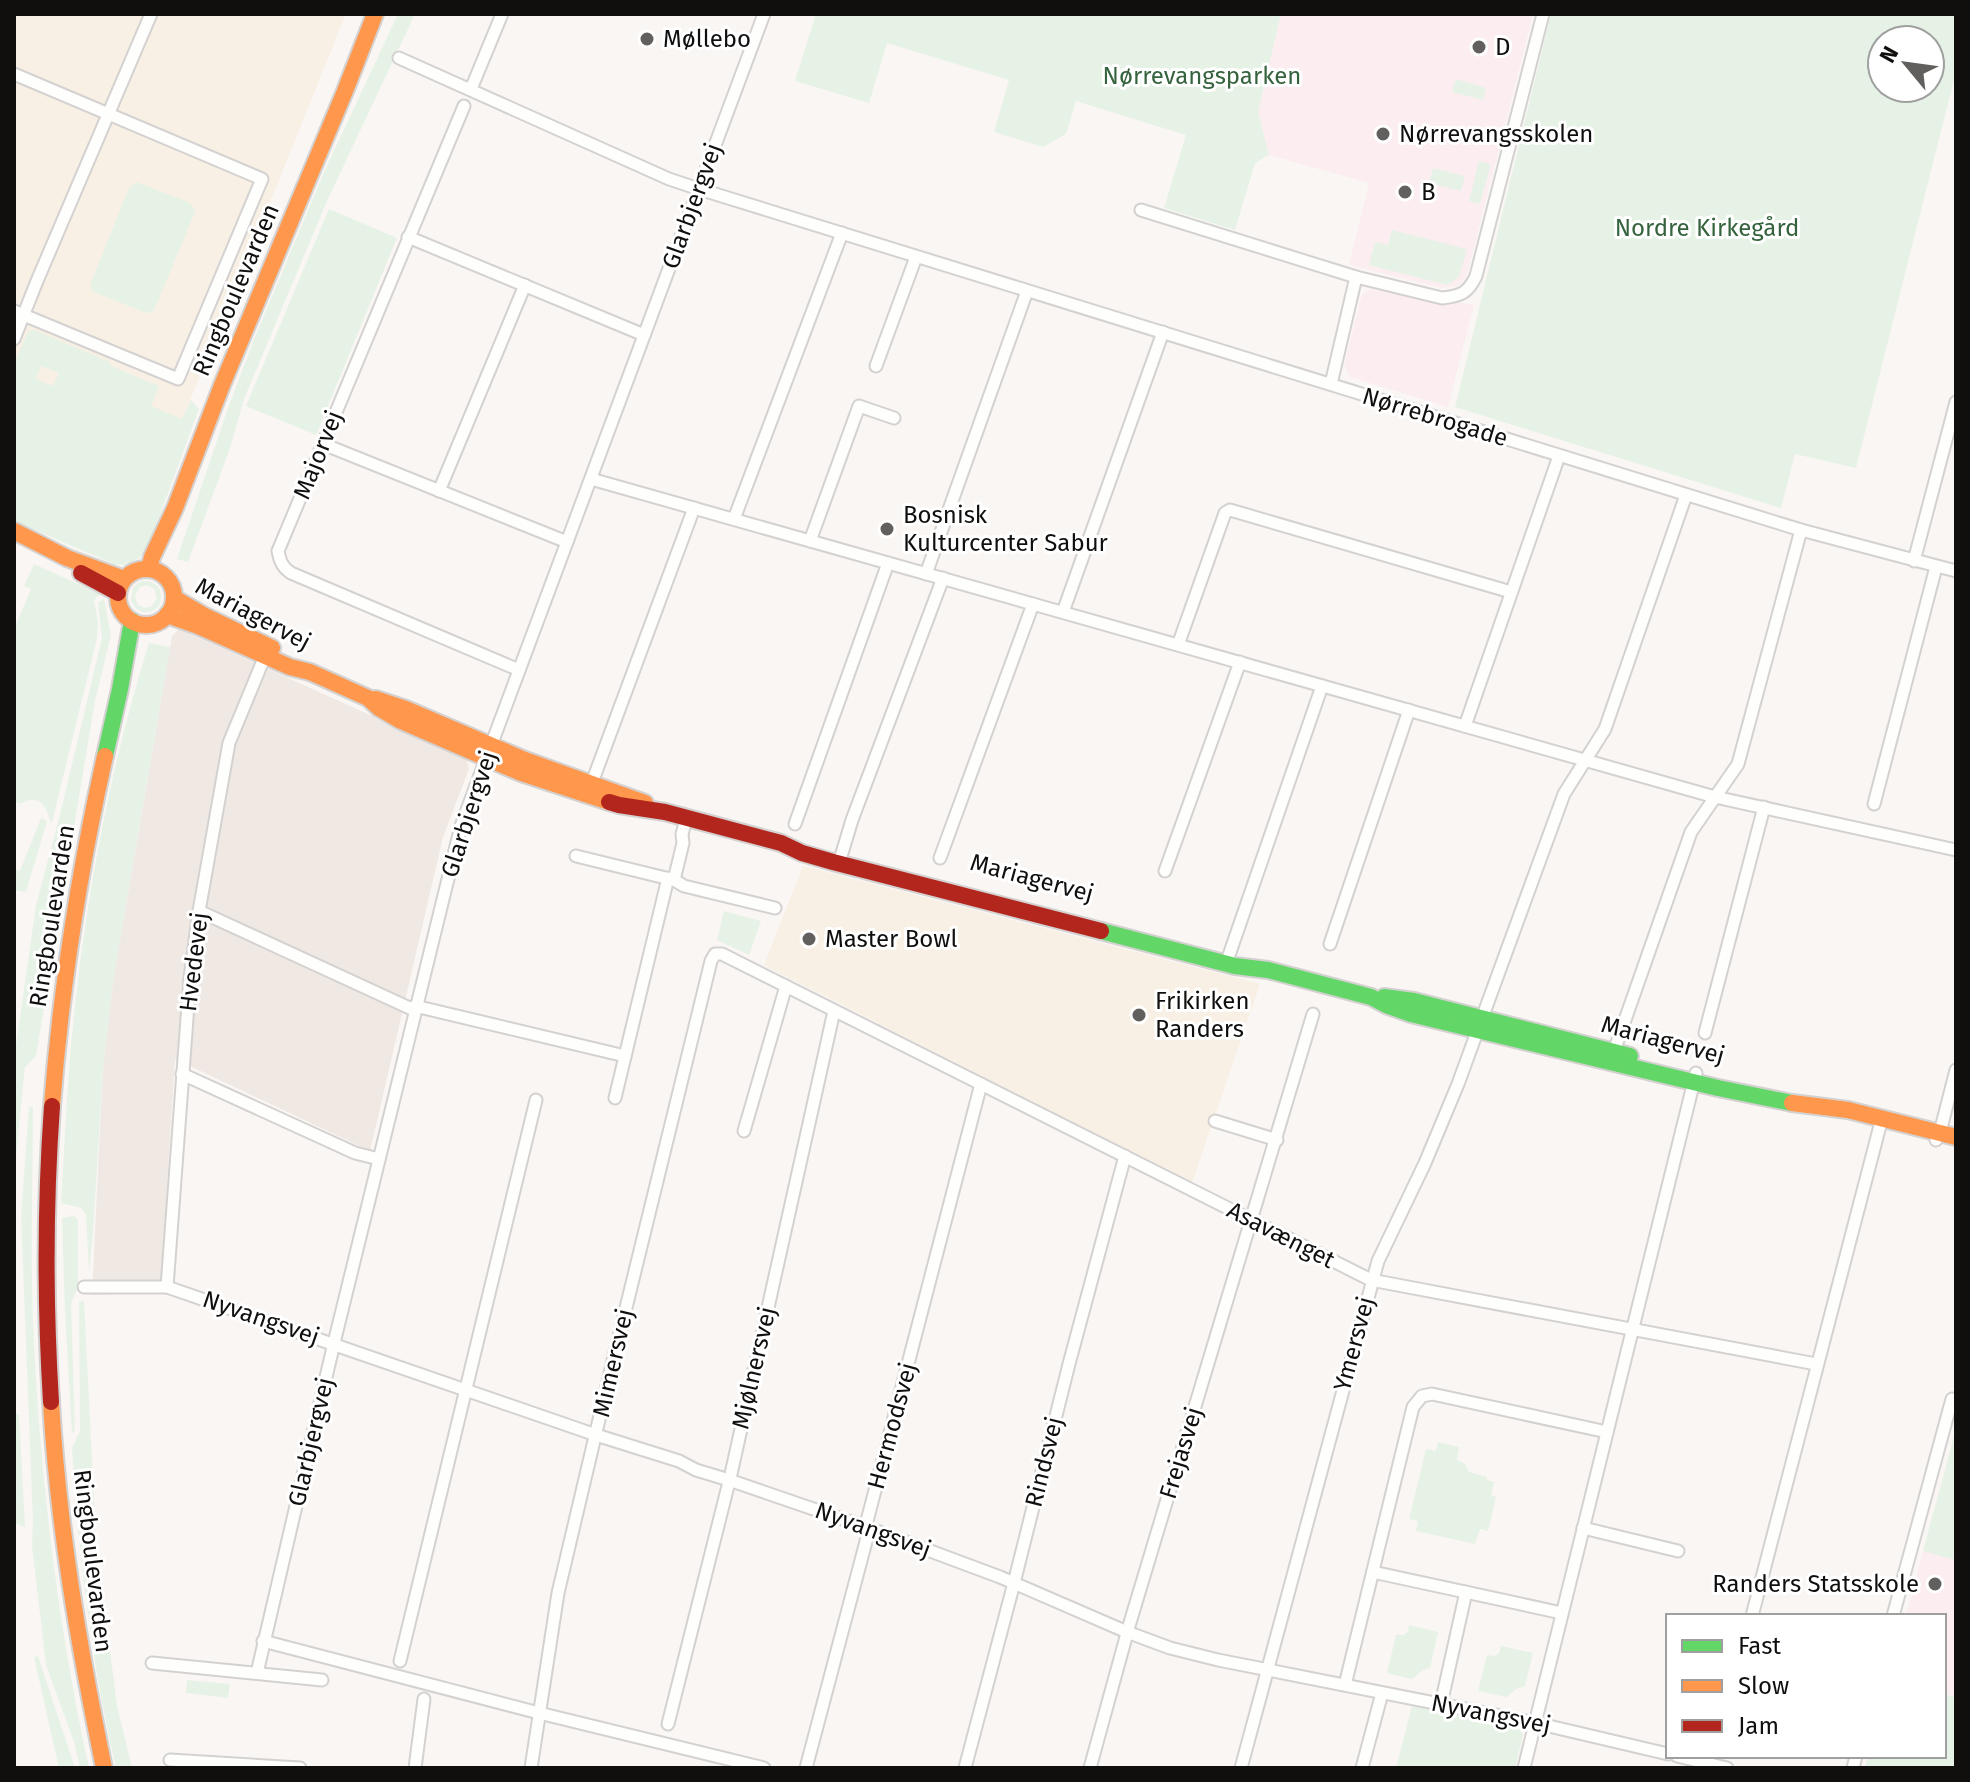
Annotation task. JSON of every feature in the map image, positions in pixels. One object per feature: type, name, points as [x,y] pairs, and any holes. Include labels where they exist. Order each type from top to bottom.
[{"type":"street","points":[[14,339],[19,313],[151,14]]},
{"type":"street","name":"Ringboulevarden","points":[[155,571],[156,549],[375,14]]},
{"type":"street","name":"Ringboulevarden","points":[[345,91],[386,14]]},
{"type":"street","points":[[471,89],[502,14]]},
{"type":"street","name":"Glarbjergvej","points":[[257,1673],[334,1343],[461,826],[764,14]]},
{"type":"street","points":[[1141,210],[1356,277],[1442,298],[1454,297],[1471,287],[1476,276],[1543,14]]},
{"type":"street","name":"Nørrebrogade","points":[[399,58],[669,179],[699,189],[1801,530],[1956,571]]},
{"type":"street","points":[[14,74],[262,179],[178,379],[19,313]]},
{"type":"street","name":"Majorvej","points":[[464,106],[278,551],[285,569],[305,580],[519,670]]},
{"type":"street","points":[[734,519],[842,233]]},
{"type":"street","points":[[408,237],[644,335]]},
{"type":"street","points":[[876,366],[916,257]]},
{"type":"street","points":[[1331,384],[1356,277]]},
{"type":"street","points":[[439,491],[525,285]]},
{"type":"street","points":[[926,574],[1027,291]]},
{"type":"street","points":[[1063,612],[1163,332]]},
{"type":"street","points":[[1914,561],[1956,402]]},
{"type":"street","points":[[810,541],[859,406],[894,418]]},
{"type":"street","points":[[323,444],[567,542]]},
{"type":"street","points":[[1465,726],[1559,456]]},
{"type":"street","points":[[591,479],[1715,797],[1956,850]]},
{"type":"street","name":"Ymersvej","points":[[1241,1768],[1371,1280],[1425,1163],[1480,1024],[1564,794],[1605,729],[1686,495]]},
{"type":"street","points":[[589,790],[694,508]]},
{"type":"street","points":[[1178,645],[1225,513],[1230,510],[1511,592]]},
{"type":"street","points":[[1612,1057],[1691,832],[1738,764],[1801,530]]},
{"type":"street","points":[[14,531],[121,586]]},
{"type":"street","points":[[14,543],[91,577],[121,586]]},
{"type":"street","points":[[795,824],[888,563]]},
{"type":"street","points":[[1874,804],[1936,567]]},
{"type":"street","points":[[138,570],[155,571],[171,585],[174,598],[172,607],[160,621],[140,623],[125,615],[120,607],[121,586],[138,570]]},
{"type":"street","points":[[840,858],[943,578]]},
{"type":"street","name":"Mariagervej","points":[[174,598],[290,667],[310,672],[368,698],[406,709],[488,752],[589,790],[619,805],[665,812],[781,843],[796,843],[840,858],[1227,959],[1249,960],[1268,970],[1371,997],[1411,1014],[1480,1024],[1695,1078],[1720,1079],[1753,1094],[1815,1107],[1848,1110],[1881,1122],[1944,1136],[1956,1146]]},
{"type":"street","points":[[940,858],[1033,604]]},
{"type":"street","name":"Mariagervej","points":[[167,615],[267,651]]},
{"type":"street","name":"Ringboulevarden","points":[[104,1768],[82,1665],[60,1506],[47,1269],[49,1164],[56,1063],[73,917],[92,810],[119,693],[140,623]]},
{"type":"street","name":"Hvedevej","points":[[167,1287],[190,978],[199,911],[226,753],[267,651]]},
{"type":"street","points":[[1165,871],[1240,662]]},
{"type":"street","points":[[1227,959],[1322,686]]},
{"type":"street","points":[[1330,944],[1409,710]]},
{"type":"street","points":[[1705,1033],[1764,807]]},
{"type":"street","points":[[615,1098],[683,843],[684,827]]},
{"type":"street","points":[[576,856],[775,908]]},
{"type":"street","points":[[199,911],[415,1008],[625,1056]]},
{"type":"street","name":"Asavænget","points":[[711,961],[715,954],[722,954],[1371,1280],[1816,1364]]},
{"type":"street","name":"Mimersvej","points":[[531,1768],[558,1593],[711,961]]},
{"type":"street","points":[[744,1131],[786,986]]},
{"type":"street","name":"Mjølnersvej","points":[[668,1724],[729,1480],[834,1011]]},
{"type":"street","name":"Frejasvej","points":[[1090,1768],[1127,1632],[1313,1014]]},
{"type":"street","points":[[1944,1136],[1956,1070]]},
{"type":"street","points":[[182,1074],[355,1153],[379,1159]]},
{"type":"street","points":[[1524,1768],[1695,1078]]},
{"type":"street","name":"Hermodsvej","points":[[806,1768],[981,1084]]},
{"type":"street","points":[[400,1661],[536,1100]]},
{"type":"street","points":[[1215,1121],[1277,1140]]},
{"type":"street","points":[[1753,1614],[1881,1122]]},
{"type":"street","name":"Rindsvej","points":[[965,1768],[1125,1156]]},
{"type":"street","name":"Nyvangsvej","points":[[84,1287],[167,1287],[866,1527],[1014,1583],[1170,1648],[1536,1723],[1666,1754]]},
{"type":"street","points":[[1345,1685],[1413,1407],[1422,1396],[1432,1394],[1607,1432]]},
{"type":"street","points":[[1894,1614],[1952,1399]]},
{"type":"street","points":[[1583,1528],[1678,1551]]},
{"type":"street","points":[[1373,1572],[1562,1613]]},
{"type":"street","points":[[1441,1704],[1466,1592]]},
{"type":"street","points":[[263,1641],[764,1768]]},
{"type":"street","points":[[152,1663],[322,1680]]},
{"type":"street","points":[[1362,1768],[1382,1693]]},
{"type":"street","points":[[415,1768],[424,1699]]},
{"type":"street","points":[[1688,1758],[1727,1768]]},
{"type":"street","points":[[170,1760],[300,1768]]},
{"type":"shaded area","points":[[14,14],[346,14],[151,497],[14,519]]},
{"type":"shaded area","name":"Nørrevangsskolen","points":[[1281,14],[1533,14],[1468,271],[1457,286],[1442,288],[1349,265],[1369,183],[1269,155],[1258,112]]},
{"type":"shaded area","points":[[1370,289],[1474,305],[1448,407],[1350,377],[1344,366],[1362,294]]},
{"type":"shaded area","points":[[179,629],[466,758],[469,769],[443,837],[370,1151],[175,1059],[160,1292],[92,1295],[103,1068],[113,981],[172,636]]},
{"type":"shaded area","points":[[803,866],[1260,984],[1192,1183],[764,965]]},
{"type":"shaded area","name":"Randers Statsskole","points":[[1956,1429],[1956,1768],[1865,1768],[1868,1758],[1946,1758],[1946,1614],[1907,1614]]},
{"type":"green space","points":[[398,14],[415,14],[327,201],[244,399],[230,448],[188,562],[177,559],[253,342],[324,172]]},
{"type":"green space","name":"Nørrevangsparken","points":[[816,14],[1281,14],[1258,112],[1269,155],[1255,163],[1235,230],[1164,208],[1186,135],[1076,101],[1066,134],[1043,147],[994,132],[1009,80],[887,43],[869,103],[795,81]]},
{"type":"green space","name":"Nordre Kirkegård","points":[[1551,14],[1956,14],[1956,72],[1856,468],[1795,454],[1781,508],[1455,407]]},
{"type":"green space","points":[[1456,79],[1486,88],[1483,100],[1452,92]]},
{"type":"green space","points":[[1479,161],[1491,164],[1480,204],[1469,201]]},
{"type":"green space","points":[[1433,168],[1465,176],[1461,191],[1429,183]]},
{"type":"green space","points":[[136,182],[188,202],[195,212],[155,308],[147,313],[93,292],[90,285],[129,188]]},
{"type":"green space","points":[[329,209],[397,238],[316,435],[246,406]]},
{"type":"green space","points":[[1392,230],[1467,249],[1459,277],[1447,285],[1369,265],[1375,242],[1388,245]]},
{"type":"green space","points":[[34,330],[110,362],[109,365],[159,386],[151,406],[182,419],[191,400],[199,409],[147,550],[132,562],[114,564],[14,521],[14,363],[29,331]],"holes":[[[41,366],[59,373],[53,386],[36,379]]]},
{"type":"green space","points":[[34,564],[100,594],[94,600],[97,638],[52,822],[41,802],[32,799],[21,804],[14,801],[14,629],[31,589],[24,586]]},
{"type":"green space","points":[[142,581],[156,585],[161,596],[159,606],[147,612],[139,611],[131,600],[133,587]],"holes":[[[147,585],[154,589],[157,598],[152,606],[145,608],[138,605],[135,596],[140,587]]]},
{"type":"green space","points":[[104,599],[111,635],[95,701],[36,1056],[25,1067],[14,1178],[14,1059],[36,905],[102,638],[98,603]]},
{"type":"green space","points":[[149,643],[170,647],[113,981],[103,1068],[89,1273],[86,1215],[81,1208],[61,1203],[70,1057],[98,848],[121,745]]},
{"type":"green space","points":[[41,818],[47,821],[26,892],[14,890],[14,869],[20,871]]},
{"type":"green space","points":[[724,911],[761,921],[749,955],[717,940]]},
{"type":"green space","points":[[29,1107],[33,1107],[32,1294],[40,1433],[59,1602],[89,1768],[80,1768],[74,1742],[46,1665],[32,1546],[21,1216]]},
{"type":"green space","points":[[74,1216],[78,1220],[78,1286],[71,1304],[75,1430],[72,1433],[62,1218]]},
{"type":"green space","points":[[84,1301],[96,1539],[117,1706],[132,1768],[116,1768],[93,1649],[82,1569],[72,1448],[80,1431],[79,1302]]},
{"type":"green space","points":[[14,1414],[19,1414],[25,1527],[15,1523]]},
{"type":"green space","points":[[1956,1429],[1956,1560],[1923,1551]]},
{"type":"green space","points":[[1438,1442],[1459,1447],[1457,1460],[1465,1464],[1469,1472],[1494,1482],[1491,1495],[1496,1497],[1488,1531],[1480,1529],[1475,1544],[1416,1531],[1418,1521],[1409,1519],[1426,1449],[1436,1451]]},
{"type":"green space","points":[[1409,1625],[1438,1632],[1430,1668],[1412,1679],[1387,1673],[1396,1635],[1404,1635]]},
{"type":"green space","points":[[1501,1646],[1533,1653],[1525,1686],[1507,1697],[1478,1691],[1487,1655],[1495,1656]]},
{"type":"green space","points":[[38,1656],[75,1768],[59,1768],[34,1657]]},
{"type":"green space","points":[[187,1680],[230,1684],[228,1698],[186,1693]]},
{"type":"green space","points":[[1946,1694],[1956,1697],[1956,1768],[1865,1768],[1868,1758],[1946,1758]]},
{"type":"green space","points":[[1412,1706],[1518,1728],[1523,1735],[1515,1768],[1396,1768]]},
{"type":"traffic: fast","points":[[105,756],[132,621]]},
{"type":"traffic: fast","points":[[1101,931],[1371,997],[1411,1014],[1792,1103]]},
{"type":"traffic: fast","points":[[1384,997],[1414,1001],[1630,1056]]},
{"type":"traffic: slow","points":[[149,569],[375,14]]},
{"type":"traffic: slow","points":[[14,531],[67,558],[124,579]]},
{"type":"traffic: slow","points":[[146,569],[166,577],[174,597],[166,617],[146,625],[126,617],[118,597],[126,577],[146,569]]},
{"type":"traffic: slow","points":[[174,598],[272,648]]},
{"type":"traffic: slow","points":[[167,615],[290,667],[310,672],[368,698],[401,721],[521,773],[609,802]]},
{"type":"traffic: slow","points":[[376,699],[525,760],[645,803]]},
{"type":"traffic: slow","points":[[52,1106],[72,930],[105,756]]},
{"type":"traffic: slow","points":[[1792,1103],[1848,1110],[1956,1137]]},
{"type":"traffic: slow","points":[[51,1402],[71,1586],[104,1768]]},
{"type":"traffic: jam","points":[[81,573],[118,593]]},
{"type":"traffic: jam","points":[[609,802],[665,812],[781,843],[833,862],[1101,931]]},
{"type":"traffic: jam","points":[[51,1402],[47,1254],[52,1106]]},
{"type":"place","name":"Møllebo","points":[[647,39]]},
{"type":"place","name":"D","points":[[1479,47]]},
{"type":"place","name":"Nørrevangsskolen","points":[[1383,134]]},
{"type":"place","name":"B","points":[[1405,192]]},
{"type":"place","name":"Bosnisk Kulturcenter Sabur","points":[[887,529]]},
{"type":"place","name":"Master Bowl","points":[[809,939]]},
{"type":"place","name":"Frikirken Randers","points":[[1139,1015]]},
{"type":"place","name":"Randers Statsskole","points":[[1935,1584]]}]
